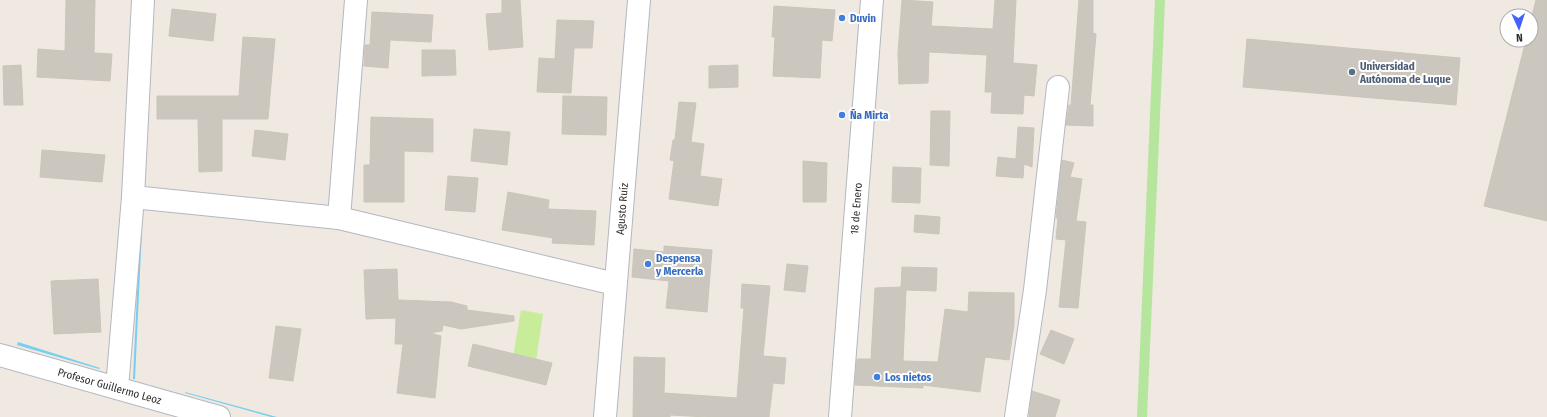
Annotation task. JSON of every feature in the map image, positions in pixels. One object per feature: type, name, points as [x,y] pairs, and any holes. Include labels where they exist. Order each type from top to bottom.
[{"type":"street","points":[[117,388],[133,197],[143,0]]},
{"type":"street","points":[[339,218],[356,0]]},
{"type":"street","name":"Agusto Ruíz","points":[[605,417],[639,0]]},
{"type":"street","name":"18 de Enero","points":[[840,417],[872,0]]},
{"type":"street","points":[[1016,417],[1035,290],[1058,87]]},
{"type":"street","points":[[133,197],[339,218],[615,284]]},
{"type":"street","name":"Profesor Guillermo Leoz","points":[[0,355],[220,417]]},
{"type":"green space","points":[[1155,0],[1165,0],[1147,417],[1137,417]]},
{"type":"green space","points":[[521,310],[543,314],[536,361],[513,357]]},
{"type":"water","points":[[140,229],[142,229],[135,379],[133,379]]},
{"type":"water","points":[[18,342],[100,368],[99,369],[17,345]]},
{"type":"water","points":[[185,392],[277,417],[271,417]]},
{"type":"building","points":[[66,0],[95,0],[94,53],[112,54],[110,81],[37,77],[38,49],[65,51]]},
{"type":"building","points":[[502,0],[520,0],[523,47],[489,50],[486,14],[502,13]]},
{"type":"building","points":[[902,0],[933,2],[931,26],[993,29],[995,0],[1016,0],[1013,63],[1037,65],[1034,96],[1024,95],[1023,114],[991,113],[992,92],[985,92],[987,55],[929,52],[928,83],[899,84],[898,53]]},
{"type":"building","points":[[1079,0],[1093,0],[1093,33],[1096,34],[1090,105],[1093,105],[1093,126],[1066,125],[1069,105],[1071,105]]},
{"type":"building","points":[[1536,0],[1547,0],[1547,221],[1484,206],[1524,48],[1539,48],[1539,8],[1534,8]]},
{"type":"building","points":[[774,6],[835,10],[832,41],[822,40],[820,78],[773,76],[775,37],[772,37]]},
{"type":"building","points":[[172,9],[216,14],[213,41],[169,36]]},
{"type":"building","points":[[372,12],[433,15],[431,42],[390,40],[388,68],[364,66],[365,45],[370,45]]},
{"type":"building","points":[[557,20],[594,21],[592,48],[574,48],[571,93],[537,92],[539,58],[555,59]]},
{"type":"building","points":[[243,37],[275,39],[268,119],[222,119],[222,171],[199,172],[198,119],[157,119],[157,96],[239,96]]},
{"type":"building","name":"Universidad Autónoma de Luque","points":[[1247,39],[1460,58],[1456,105],[1243,87]]},
{"type":"building","points":[[422,50],[455,50],[456,75],[422,76]]},
{"type":"building","points":[[21,65],[23,105],[4,105],[3,66]]},
{"type":"building","points":[[738,65],[738,87],[709,88],[709,66]]},
{"type":"building","points":[[563,96],[607,97],[606,135],[562,134]]},
{"type":"building","points":[[679,102],[696,103],[691,142],[704,144],[700,176],[722,179],[718,206],[669,199],[674,161],[670,160],[673,140],[675,140]]},
{"type":"building","points":[[931,111],[950,111],[949,166],[930,165]]},
{"type":"building","points":[[371,117],[433,119],[433,152],[404,151],[404,202],[364,202],[364,165],[370,165]]},
{"type":"building","points":[[1018,127],[1034,128],[1032,167],[1024,164],[1023,178],[996,176],[998,157],[1016,159]]},
{"type":"building","points":[[474,129],[510,132],[507,165],[471,161]]},
{"type":"building","points":[[255,130],[288,134],[285,160],[252,156]]},
{"type":"building","points":[[42,150],[105,155],[102,182],[40,177]]},
{"type":"building","points":[[1062,160],[1074,163],[1070,177],[1082,179],[1076,221],[1086,222],[1078,308],[1059,307],[1066,240],[1056,239],[1058,218],[1056,218]]},
{"type":"building","points":[[803,161],[827,163],[826,202],[803,202]]},
{"type":"building","points":[[893,167],[921,168],[920,203],[892,202]]},
{"type":"building","points":[[448,176],[478,178],[475,212],[445,210]]},
{"type":"building","points":[[508,192],[549,200],[548,209],[596,211],[594,245],[552,243],[553,238],[502,230]]},
{"type":"building","points":[[915,215],[940,217],[939,234],[914,232]]},
{"type":"building","points":[[664,246],[712,250],[707,312],[666,308],[669,281],[632,277],[634,249],[664,252]]},
{"type":"building","points":[[787,264],[808,266],[805,292],[784,290]]},
{"type":"building","points":[[902,267],[937,268],[936,291],[906,290],[903,361],[938,362],[945,309],[968,312],[969,292],[1014,293],[1014,324],[1009,360],[985,357],[980,392],[923,385],[923,388],[855,385],[857,359],[871,359],[875,288],[901,287]]},
{"type":"building","points":[[397,269],[398,300],[451,302],[467,306],[467,310],[514,316],[514,321],[461,329],[443,325],[442,331],[430,333],[441,336],[435,398],[397,393],[403,344],[395,344],[396,318],[366,319],[364,270]]},
{"type":"building","points":[[98,279],[101,332],[54,334],[51,281]]},
{"type":"building","points":[[742,284],[770,286],[763,356],[786,358],[784,384],[773,383],[769,417],[707,417],[670,415],[670,417],[633,417],[634,357],[665,358],[664,393],[737,398],[744,308],[741,308]]},
{"type":"building","points":[[276,326],[301,329],[293,381],[269,378]]},
{"type":"building","points":[[1051,330],[1074,339],[1064,364],[1040,354]]},
{"type":"building","points":[[473,344],[552,363],[546,385],[468,366]]},
{"type":"building","points":[[1032,391],[1060,400],[1055,417],[1029,417]]},
{"type":"place","name":"Duvin","points":[[842,18]]},
{"type":"place","name":"Universidad Autónoma de Luque","points":[[1352,72]]},
{"type":"place","name":"Ña Mirta","points":[[842,115]]},
{"type":"place","name":"Despensa y Mercerla","points":[[648,264]]},
{"type":"place","name":"Los nietos","points":[[877,377]]}]
